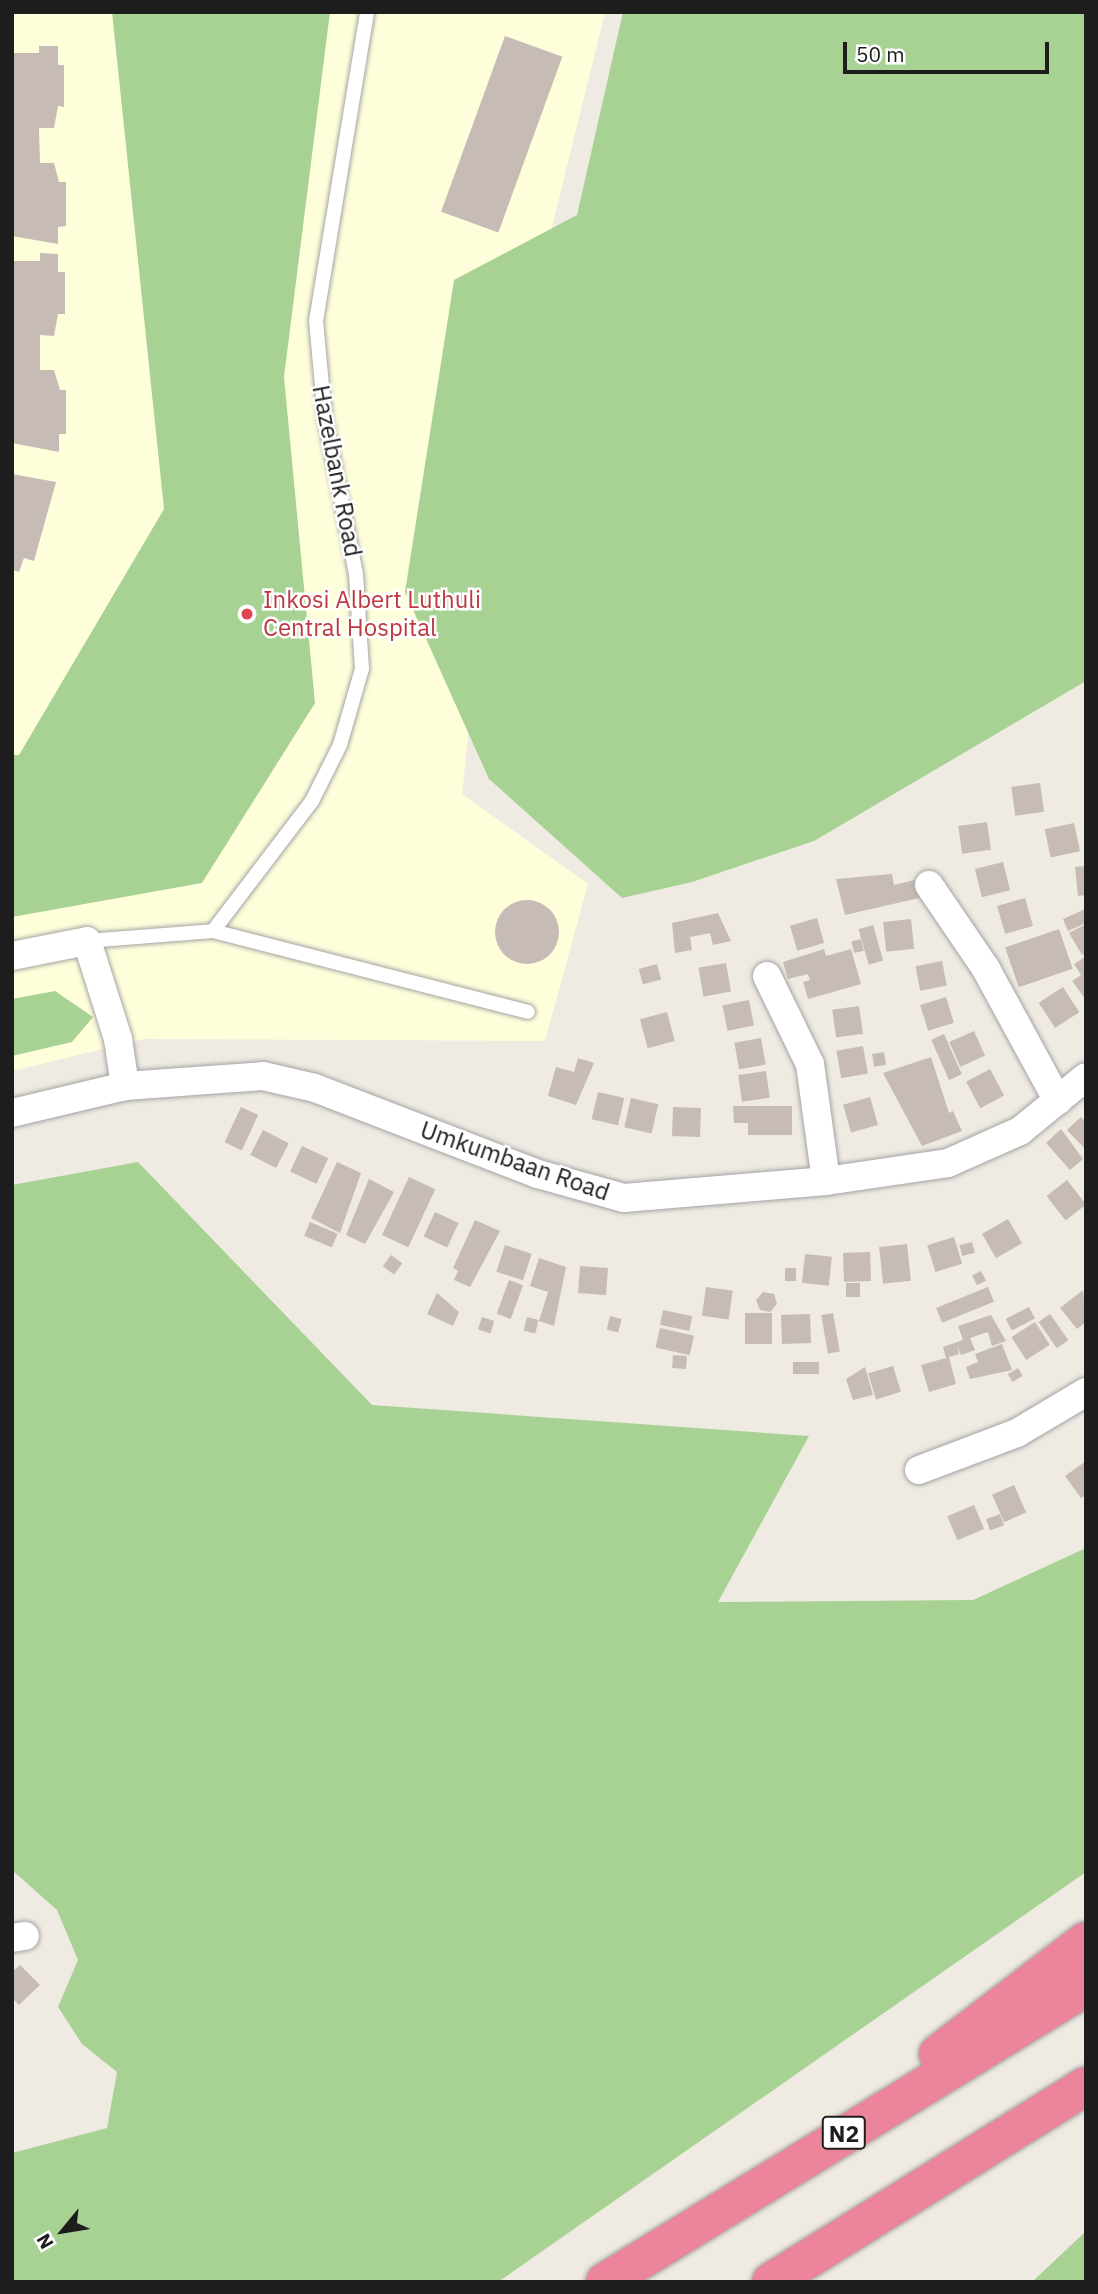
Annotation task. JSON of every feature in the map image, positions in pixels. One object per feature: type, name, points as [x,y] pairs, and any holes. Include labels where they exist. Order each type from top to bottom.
[{"type":"highway","points":[[797,2161],[1086,1941]]},
{"type":"highway","name":"N2","points":[[605,2282],[797,2161],[1086,1987]]},
{"type":"highway","points":[[771,2282],[1086,2085]]},
{"type":"street","points":[[929,886],[986,970],[1058,1101]]},
{"type":"street","points":[[12,956],[87,942],[118,1039],[125,1086]]},
{"type":"street","points":[[767,976],[810,1064],[826,1181]]},
{"type":"street","name":"Umkumbaan Road","points":[[12,1114],[125,1086],[263,1076],[315,1088],[538,1174],[624,1198],[826,1181],[948,1163],[1020,1131],[1086,1077]]},
{"type":"street","points":[[919,1470],[1017,1433],[1086,1392]]},
{"type":"lane","name":"Hazelbank Road","points":[[213,931],[312,801],[340,745],[362,669],[356,575],[325,419],[316,321],[366,12]]},
{"type":"lane","points":[[87,942],[213,931],[528,1012]]},
{"type":"shaded area","name":"Inkosi Albert Luthuli Central Hospital","points":[[12,12],[605,12],[501,434],[462,794],[588,884],[545,1041],[144,1039],[12,1071]]},
{"type":"green space","points":[[112,12],[330,12],[284,377],[315,703],[202,883],[12,917],[12,755],[19,755],[164,509]]},
{"type":"green space","points":[[623,12],[1086,12],[1086,681],[814,841],[692,882],[622,898],[489,779],[405,592],[454,280],[577,215]]},
{"type":"green space","points":[[55,991],[93,1017],[72,1042],[12,1056],[12,999]]},
{"type":"green space","points":[[138,1162],[372,1405],[809,1436],[718,1602],[973,1600],[1086,1548],[1086,1872],[498,2282],[12,2282],[12,2153],[107,2128],[117,2072],[82,2044],[58,2007],[78,1960],[57,1910],[12,1870],[12,1185]]},
{"type":"green space","points":[[1086,2231],[1086,2282],[1032,2282]]},
{"type":"building","points":[[505,36],[562,57],[498,233],[441,212]]},
{"type":"building","points":[[39,46],[58,46],[58,65],[64,65],[64,107],[58,106],[54,128],[39,128],[40,163],[54,163],[59,182],[66,182],[66,226],[58,227],[58,244],[12,236],[12,53],[39,53]]},
{"type":"building","points":[[40,253],[58,254],[58,272],[65,272],[65,314],[58,314],[54,336],[40,335],[40,370],[54,370],[60,390],[66,390],[66,434],[59,434],[59,452],[12,443],[12,261],[40,261]]},
{"type":"building","points":[[12,474],[56,482],[34,561],[24,558],[19,572],[12,570]]},
{"type":"building","points":[[1040,783],[1044,812],[1015,816],[1011,787]]},
{"type":"building","points":[[987,822],[991,850],[962,854],[958,826]]},
{"type":"building","points":[[1074,823],[1080,851],[1051,858],[1045,829]]},
{"type":"building","points":[[1003,862],[1010,890],[982,897],[975,869]]},
{"type":"building","points":[[1086,866],[1086,895],[1078,896],[1075,867]]},
{"type":"building","points":[[892,874],[894,885],[915,880],[919,898],[845,915],[836,879]]},
{"type":"building","points":[[1025,898],[1033,926],[1005,934],[997,906]]},
{"type":"building","points":[[527,900],[545,906],[553,914],[559,932],[553,950],[545,958],[527,964],[509,958],[501,950],[495,932],[501,914],[509,906]]},
{"type":"building","points":[[1085,909],[1086,923],[1068,931],[1063,919]]},
{"type":"building","points":[[718,913],[731,941],[713,945],[710,933],[690,937],[692,950],[675,953],[672,923]]},
{"type":"building","points":[[817,918],[824,943],[797,951],[790,926]]},
{"type":"building","points":[[911,919],[914,949],[886,952],[883,922]]},
{"type":"building","points":[[1086,924],[1086,953],[1082,955],[1069,933]]},
{"type":"building","points":[[873,925],[883,961],[869,965],[859,929]]},
{"type":"building","points":[[1059,929],[1073,969],[1019,987],[1005,948]]},
{"type":"building","points":[[861,939],[864,951],[854,953],[851,941]]},
{"type":"building","points":[[824,949],[826,956],[851,949],[861,984],[808,999],[803,982],[810,980],[808,974],[788,979],[783,962]]},
{"type":"building","points":[[1085,957],[1086,1000],[1072,981],[1081,975],[1074,964]]},
{"type":"building","points":[[942,961],[947,986],[920,991],[915,966]]},
{"type":"building","points":[[726,963],[731,992],[703,996],[698,968]]},
{"type":"building","points":[[657,964],[661,979],[643,984],[639,969]]},
{"type":"building","points":[[1063,987],[1079,1012],[1055,1028],[1039,1003]]},
{"type":"building","points":[[946,997],[954,1023],[928,1031],[920,1005]]},
{"type":"building","points":[[749,1000],[754,1026],[727,1031],[722,1005]]},
{"type":"building","points":[[859,1006],[863,1034],[836,1037],[832,1010]]},
{"type":"building","points":[[667,1012],[675,1041],[648,1048],[640,1019]]},
{"type":"building","points":[[974,1031],[985,1056],[960,1067],[949,1042]]},
{"type":"building","points":[[944,1034],[962,1074],[949,1080],[931,1040]]},
{"type":"building","points":[[761,1038],[766,1065],[739,1069],[734,1043]]},
{"type":"building","points":[[863,1046],[868,1074],[841,1078],[836,1051]]},
{"type":"building","points":[[884,1052],[886,1065],[874,1067],[872,1054]]},
{"type":"building","points":[[931,1057],[949,1113],[953,1111],[962,1131],[922,1146],[883,1073]]},
{"type":"building","points":[[578,1058],[594,1063],[576,1105],[548,1096],[556,1067],[574,1072]]},
{"type":"building","points":[[990,1069],[1004,1095],[980,1108],[966,1082]]},
{"type":"building","points":[[766,1071],[770,1098],[742,1102],[738,1075]]},
{"type":"building","points":[[598,1092],[624,1098],[618,1125],[592,1119]]},
{"type":"building","points":[[870,1097],[878,1125],[851,1133],[843,1105]]},
{"type":"building","points":[[631,1098],[658,1104],[652,1134],[624,1127]]},
{"type":"building","points":[[733,1106],[792,1106],[792,1135],[748,1135],[748,1123],[734,1123]]},
{"type":"building","points":[[241,1107],[258,1115],[242,1150],[225,1142]]},
{"type":"building","points":[[673,1107],[701,1108],[700,1137],[672,1136]]},
{"type":"building","points":[[1081,1117],[1086,1122],[1086,1150],[1067,1130]]},
{"type":"building","points":[[1061,1129],[1083,1159],[1070,1170],[1046,1143]]},
{"type":"building","points":[[263,1130],[289,1143],[276,1168],[250,1155]]},
{"type":"building","points":[[302,1146],[328,1158],[316,1184],[290,1171]]},
{"type":"building","points":[[337,1162],[361,1173],[340,1233],[311,1218]]},
{"type":"building","points":[[409,1177],[435,1189],[408,1247],[382,1235]]},
{"type":"building","points":[[369,1179],[394,1192],[365,1244],[346,1235]]},
{"type":"building","points":[[1067,1180],[1086,1204],[1066,1220],[1047,1196]]},
{"type":"building","points":[[435,1212],[459,1223],[447,1247],[424,1236]]},
{"type":"building","points":[[1008,1219],[1022,1243],[996,1258],[982,1234]]},
{"type":"building","points":[[475,1220],[500,1231],[470,1287],[454,1280],[458,1271],[453,1268]]},
{"type":"building","points":[[310,1222],[338,1234],[332,1248],[304,1236]]},
{"type":"building","points":[[954,1237],[962,1264],[935,1272],[927,1245]]},
{"type":"building","points":[[972,1242],[975,1253],[962,1256],[959,1245]]},
{"type":"building","points":[[907,1244],[911,1281],[883,1284],[879,1247]]},
{"type":"building","points":[[505,1245],[532,1254],[523,1280],[496,1272]]},
{"type":"building","points":[[870,1252],[871,1281],[844,1282],[843,1253]]},
{"type":"building","points":[[805,1254],[832,1257],[829,1286],[802,1283]]},
{"type":"building","points":[[391,1255],[402,1263],[394,1275],[383,1266]]},
{"type":"building","points":[[539,1258],[566,1267],[554,1326],[539,1321],[548,1292],[530,1286]]},
{"type":"building","points":[[580,1266],[608,1268],[606,1295],[578,1293]]},
{"type":"building","points":[[785,1268],[796,1268],[796,1281],[785,1281]]},
{"type":"building","points":[[981,1271],[986,1281],[977,1285],[972,1276]]},
{"type":"building","points":[[509,1280],[523,1285],[511,1319],[497,1314]]},
{"type":"building","points":[[846,1283],[860,1283],[860,1297],[846,1297]]},
{"type":"building","points":[[706,1287],[733,1291],[729,1319],[702,1316]]},
{"type":"building","points":[[988,1287],[994,1302],[942,1323],[936,1308]]},
{"type":"building","points":[[1083,1290],[1086,1322],[1077,1329],[1060,1308]]},
{"type":"building","points":[[763,1292],[774,1294],[777,1304],[770,1312],[760,1310],[756,1300]]},
{"type":"building","points":[[437,1293],[459,1312],[453,1326],[427,1314]]},
{"type":"building","points":[[1029,1307],[1035,1319],[1012,1330],[1006,1319]]},
{"type":"building","points":[[663,1310],[692,1316],[689,1331],[660,1325]]},
{"type":"building","points":[[745,1313],[772,1313],[772,1344],[745,1344]]},
{"type":"building","points":[[833,1313],[840,1351],[828,1353],[821,1315]]},
{"type":"building","points":[[810,1314],[811,1343],[782,1344],[781,1315]]},
{"type":"building","points":[[1050,1314],[1068,1340],[1057,1348],[1039,1322]]},
{"type":"building","points":[[991,1315],[1006,1341],[992,1346],[988,1332],[970,1338],[975,1350],[961,1355],[957,1346],[959,1354],[949,1357],[956,1384],[929,1392],[921,1365],[946,1358],[943,1347],[963,1340],[958,1326]]},
{"type":"building","points":[[610,1316],[622,1319],[618,1332],[607,1330]]},
{"type":"building","points":[[482,1317],[494,1321],[490,1333],[478,1329]]},
{"type":"building","points":[[527,1317],[539,1320],[535,1333],[524,1331]]},
{"type":"building","points":[[1035,1322],[1050,1345],[1026,1360],[1012,1337]]},
{"type":"building","points":[[660,1328],[694,1336],[690,1355],[656,1347]]},
{"type":"building","points":[[1002,1344],[1012,1370],[970,1379],[966,1367],[978,1362],[975,1354]]},
{"type":"building","points":[[673,1355],[687,1356],[686,1369],[672,1368]]},
{"type":"building","points":[[793,1362],[819,1362],[819,1374],[793,1374]]},
{"type":"building","points":[[893,1366],[901,1392],[876,1399],[868,1374]]},
{"type":"building","points":[[865,1367],[873,1395],[853,1400],[846,1379]]},
{"type":"building","points":[[1018,1368],[1023,1376],[1013,1382],[1008,1374]]},
{"type":"building","points":[[1086,1461],[1086,1495],[1081,1498],[1065,1476]]},
{"type":"building","points":[[1014,1485],[1026,1512],[1004,1522],[992,1495]]},
{"type":"building","points":[[974,1505],[984,1529],[957,1540],[947,1516]]},
{"type":"building","points":[[1000,1514],[1004,1525],[990,1530],[986,1519]]},
{"type":"building","points":[[20,1965],[40,1985],[19,2005],[12,1998],[12,1972]]},
{"type":"place","name":"Inkosi Albert Luthuli Central Hospital","points":[[247,614]]}]
